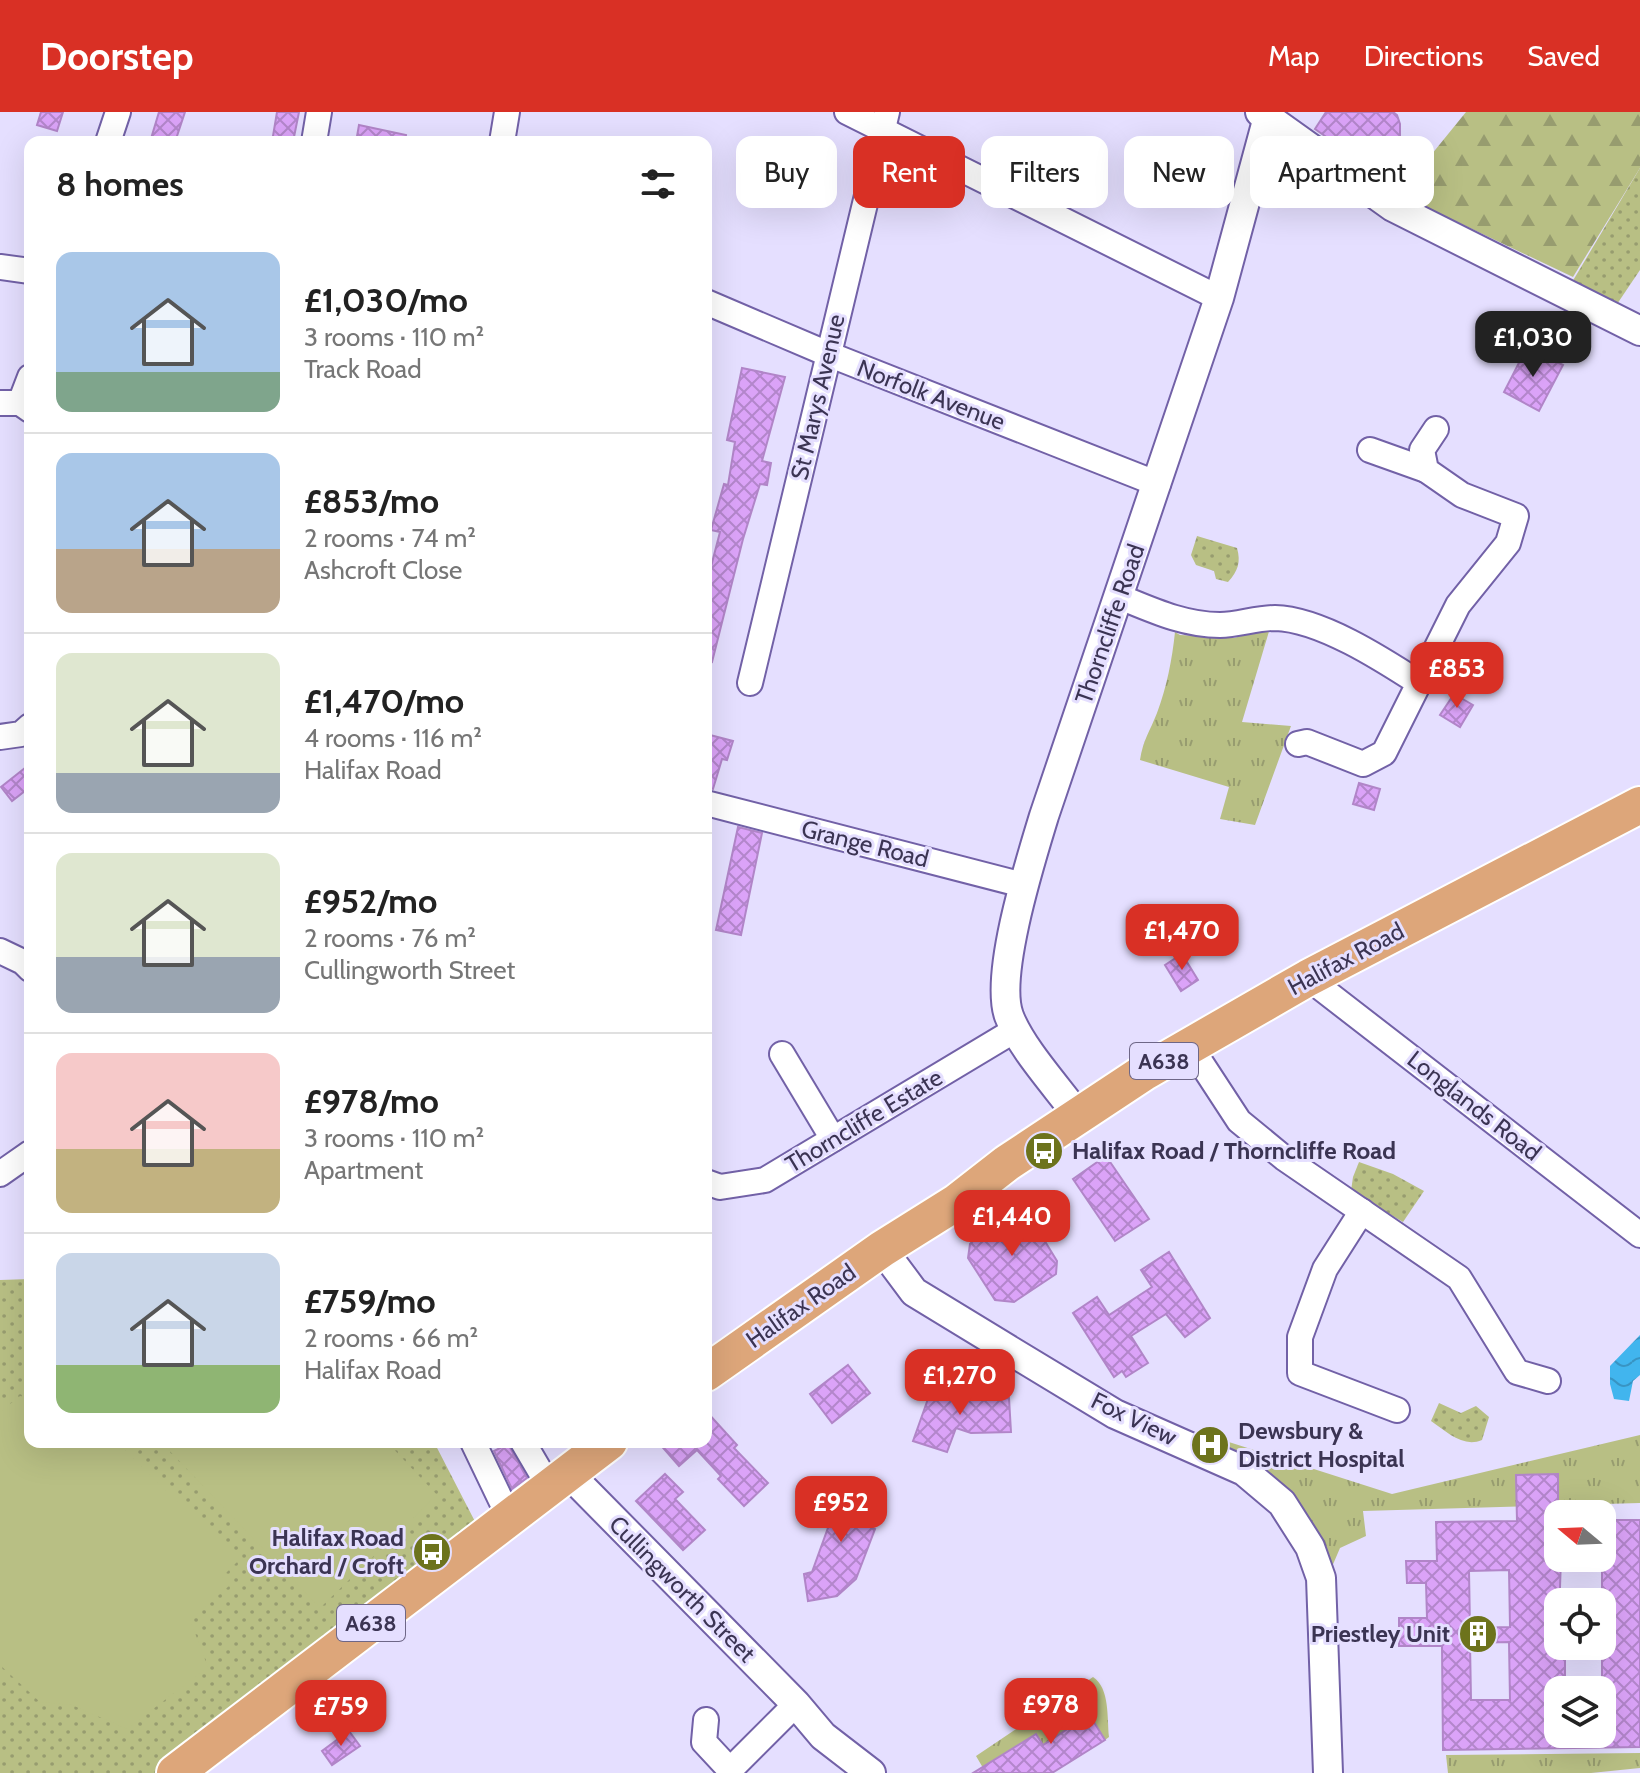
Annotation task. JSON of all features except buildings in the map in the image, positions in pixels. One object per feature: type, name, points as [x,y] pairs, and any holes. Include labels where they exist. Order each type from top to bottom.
[{"type":"main road","name":"Halifax Road","points":[[712,1369],[882,1249],[957,1202],[1007,1163],[1143,1073],[1308,978],[1640,805]]},
{"type":"main road","name":"A638","points":[[175,1773],[601,1448]]},
{"type":"street","points":[[110,136],[118,112]]},
{"type":"street","points":[[315,136],[319,112]]},
{"type":"street","points":[[503,136],[507,112]]},
{"type":"street","points":[[847,112],[885,121],[1219,298]]},
{"type":"street","points":[[1264,115],[1393,207],[1640,331]]},
{"type":"street","name":"Thorncliffe Road","points":[[1079,1117],[1015,1030],[1007,1012],[1006,983],[1023,885],[1219,298],[1264,115]]},
{"type":"street","name":"St Marys Avenue","points":[[750,683],[885,121]]},
{"type":"street","points":[[0,267],[24,270]]},
{"type":"street","name":"Norfolk Avenue","points":[[712,305],[828,354],[1158,484]]},
{"type":"street","points":[[1426,470],[1422,450],[1436,429]]},
{"type":"street","points":[[1298,744],[1307,742],[1363,764],[1384,753],[1458,605],[1508,543],[1516,516],[1462,495],[1426,470],[1370,450]]},
{"type":"street","points":[[1120,597],[1183,620],[1220,625],[1276,618],[1310,625],[1376,655],[1419,683]]},
{"type":"street","points":[[0,737],[24,731]]},
{"type":"street","name":"Grange Road","points":[[712,805],[1023,885]]},
{"type":"street","points":[[0,951],[24,961]]},
{"type":"street","name":"Longlands Road","points":[[1308,978],[1640,1235]]},
{"type":"street","name":"Thorncliffe Estate","points":[[712,1184],[720,1187],[765,1180],[1015,1030]]},
{"type":"street","points":[[1190,1046],[1239,1121],[1284,1158],[1459,1278],[1517,1372],[1548,1381]]},
{"type":"street","points":[[782,1054],[833,1139]]},
{"type":"street","points":[[0,1174],[24,1157]]},
{"type":"street","points":[[1362,1211],[1325,1269],[1300,1337],[1300,1373],[1397,1410]]},
{"type":"street","name":"Fox View","points":[[882,1249],[914,1292],[1115,1414],[1244,1471],[1282,1503],[1310,1547],[1321,1578],[1328,1773]]},
{"type":"street","points":[[476,1448],[509,1517]]},
{"type":"street","points":[[529,1448],[559,1481]]},
{"type":"street","name":"Cullingworth Street","points":[[559,1481],[796,1704],[823,1736],[871,1773]]},
{"type":"street","points":[[706,1720],[704,1742],[731,1772],[796,1704]]},
{"type":"green space","points":[[1466,112],[1640,112],[1640,168],[1573,277],[1428,208],[1434,208],[1434,151]]},
{"type":"green space","points":[[1640,168],[1640,270],[1609,316],[1565,294]]},
{"type":"green space","points":[[1197,536],[1237,548],[1238,566],[1228,582],[1216,579],[1214,571],[1196,565],[1191,555]]},
{"type":"green space","points":[[1270,628],[1242,722],[1291,726],[1255,825],[1220,819],[1229,787],[1140,760],[1164,693],[1175,632],[1180,635],[1234,638]]},
{"type":"green space","points":[[1359,1162],[1393,1174],[1424,1191],[1403,1222],[1351,1191]]},
{"type":"green space","points":[[24,1279],[24,1448],[437,1448],[483,1537],[175,1773],[0,1773],[0,1280]]},
{"type":"green space","points":[[20,1396],[24,1397],[24,1448],[123,1448],[238,1561],[222,1577],[229,1586],[190,1620],[208,1667],[127,1729],[72,1705],[40,1702],[0,1665],[0,1412]]},
{"type":"green space","points":[[1439,1403],[1461,1413],[1476,1406],[1489,1417],[1482,1440],[1462,1440],[1431,1421]]},
{"type":"green space","points":[[1640,1435],[1640,1503],[1544,1500],[1544,1506],[1363,1511],[1366,1536],[1340,1548],[1331,1569],[1322,1542],[1299,1504],[1269,1477],[1210,1436],[1392,1494]]},
{"type":"green space","points":[[167,1448],[393,1448],[437,1495],[320,1608]]},
{"type":"green space","points":[[1093,1677],[1105,1696],[1109,1737],[1105,1740],[1079,1698],[1059,1711],[1069,1728],[1043,1745],[1036,1734],[986,1773],[976,1756]]},
{"type":"green space","points":[[1640,1753],[1640,1768],[1591,1773],[1448,1773],[1446,1755]]},
{"type":"water","points":[[1640,1335],[1640,1375],[1633,1381],[1629,1401],[1614,1399],[1610,1366]]},
{"type":"place","name":"Halifax Road / Thorncliffe Road","points":[[1044,1151]]},
{"type":"place","name":"Dewsbury & District Hospital","points":[[1210,1445]]},
{"type":"place","name":"Halifax Road Orchard / Croft","points":[[432,1552]]},
{"type":"place","name":"Priestley Unit","points":[[1478,1634]]}]
